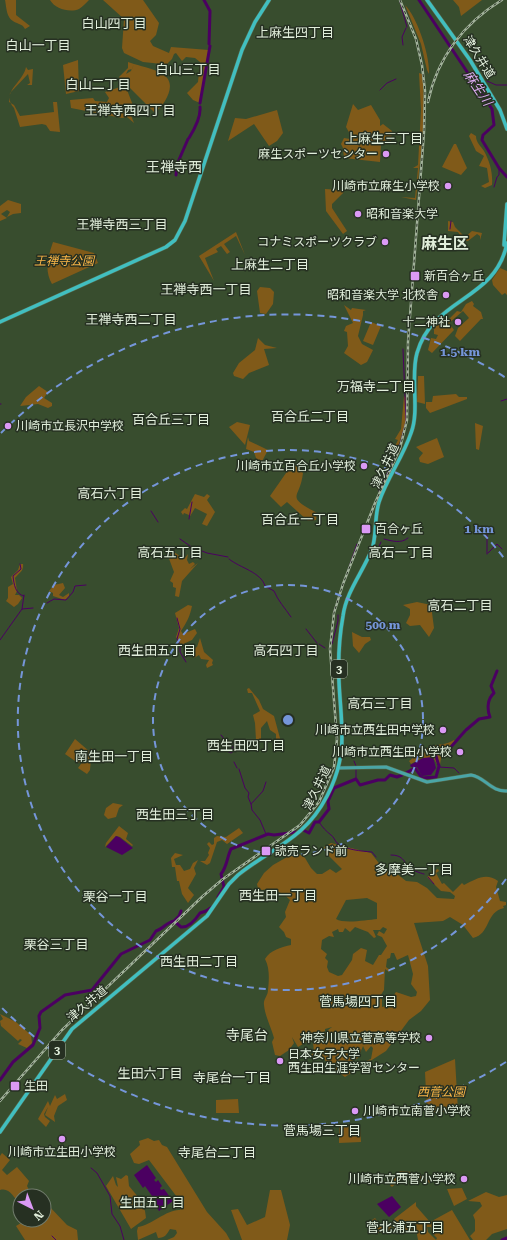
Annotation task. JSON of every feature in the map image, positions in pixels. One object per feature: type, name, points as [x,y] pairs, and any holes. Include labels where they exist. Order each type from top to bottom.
[{"type":"main road","points":[[0,322],[166,248],[174,241],[185,221],[242,50],[254,23],[269,0]]},
{"type":"main road","name":"津久井道","points":[[429,0],[469,54],[500,105],[507,122]]},
{"type":"main road","name":"津久井道","points":[[429,0],[470,60],[500,110],[507,129]]},
{"type":"main road","name":"津久井道","points":[[478,288],[493,273],[501,258],[505,238],[507,204]]},
{"type":"main road","name":"津久井道","points":[[0,1132],[72,1029],[207,916],[229,884],[238,875],[304,829],[315,817],[323,804],[338,768],[343,748],[339,681],[343,615],[346,602],[372,549],[380,501],[412,431],[415,366],[419,347],[427,331],[435,321],[488,282],[495,273],[502,259],[507,243]]},
{"type":"main road","points":[[338,768],[379,766],[392,768],[427,782],[473,775],[495,790],[507,791]]},
{"type":"green space","points":[[5,0],[16,0],[16,15],[30,26],[25,29],[22,25],[13,21],[9,17]]},
{"type":"green space","points":[[50,0],[89,0],[79,9],[71,11],[55,6]]},
{"type":"green space","points":[[103,0],[143,0],[159,23],[156,35],[150,41],[153,46],[169,53],[171,47],[209,50],[200,103],[193,100],[187,93],[198,82],[200,62],[195,58],[186,57],[182,61],[176,53],[164,67],[162,64],[143,62],[124,53],[122,48],[124,19]]},
{"type":"green space","points":[[453,0],[482,0],[461,16],[459,7]]},
{"type":"green space","points":[[405,5],[414,18],[422,37],[429,66],[429,74],[421,44]]},
{"type":"green space","points":[[78,60],[79,91],[66,94],[63,65]]},
{"type":"green space","points":[[128,62],[150,68],[164,75],[168,79],[170,89],[168,95],[155,113],[124,82],[134,108],[130,113],[134,123],[127,117],[122,118],[71,108],[70,100],[93,98],[95,101],[107,102],[109,98],[105,92],[120,87],[119,77],[128,68]],"holes":[[[132,69],[131,71],[126,74],[128,70]]]},
{"type":"green space","points":[[26,67],[28,70],[33,69],[32,85],[27,85],[30,83],[28,74],[11,92],[24,73]]},
{"type":"green space","points":[[419,73],[422,74],[424,106],[416,200],[401,197],[415,198],[418,168],[413,168],[418,165],[421,110]]},
{"type":"green space","points":[[53,102],[57,102],[60,132],[50,131],[46,125],[42,124],[20,127],[11,103],[14,105],[20,116],[54,112]]},
{"type":"green space","points":[[353,104],[358,110],[371,105],[380,120],[380,126],[383,124],[392,131],[391,141],[388,140],[381,144],[380,162],[344,158],[341,144],[344,138],[350,139],[350,134],[346,127]]},
{"type":"green space","points":[[277,110],[283,133],[277,141],[269,146],[254,124],[228,141],[235,118],[246,119]]},
{"type":"green space","points":[[471,133],[476,136],[477,141],[484,151],[491,168],[492,185],[485,188],[481,186],[489,182],[487,168],[479,166],[484,156],[476,151],[469,136]]},
{"type":"green space","points":[[454,144],[456,144],[467,168],[461,175],[442,167]]},
{"type":"green space","points":[[325,189],[340,190],[344,192],[332,204],[332,208],[347,231],[343,234],[326,211]]},
{"type":"green space","points":[[8,200],[21,204],[21,213],[13,214],[7,217],[10,212],[7,210],[1,214],[7,218],[0,221],[0,206]]},
{"type":"green space","points":[[448,221],[453,222],[455,227],[465,237],[472,231],[482,233],[480,240],[480,236],[477,234],[468,241],[464,241],[458,232],[448,231]]},
{"type":"green space","points":[[236,232],[245,255],[236,236],[224,244],[230,252],[227,254],[221,246],[216,249],[218,252],[205,258],[214,281],[199,256]]},
{"type":"green space","name":"王禅寺公園","points":[[53,242],[94,253],[98,263],[52,284],[47,269],[48,258]]},
{"type":"green space","points":[[500,268],[507,271],[507,295],[505,293],[502,295],[493,285],[492,280]]},
{"type":"green space","points":[[260,287],[270,288],[274,292],[273,304],[266,314],[260,313],[257,291]]},
{"type":"green space","points":[[472,301],[474,304],[473,306],[481,312],[483,319],[481,319],[460,341],[455,336],[458,328],[469,318],[463,311],[449,323],[454,330],[432,353],[428,350],[431,338],[436,339],[438,335],[434,334],[434,329],[439,323],[437,323],[442,319],[444,321],[450,318],[457,311],[461,312],[466,304]]},
{"type":"green space","points":[[344,305],[351,310],[352,308],[366,310],[363,311],[358,336],[362,344],[373,350],[367,362],[361,365],[344,353],[348,346],[347,332],[344,331],[346,326],[353,323]]},
{"type":"green space","points":[[371,322],[381,326],[373,345],[363,341]]},
{"type":"green space","points":[[258,338],[265,345],[277,348],[264,349],[269,365],[249,373],[243,379],[234,376],[233,373],[239,363],[255,350]]},
{"type":"green space","points":[[418,376],[424,376],[425,404],[417,402]]},
{"type":"green space","points":[[39,386],[48,392],[44,398],[52,403],[52,406],[48,408],[38,404],[20,406],[26,397]]},
{"type":"green space","points":[[456,394],[459,397],[467,397],[467,399],[430,413],[426,408],[426,402],[432,402],[433,396]]},
{"type":"green space","points":[[404,396],[406,398],[406,421],[396,454],[392,452],[398,440],[395,439],[401,429]]},
{"type":"green space","points":[[237,422],[250,425],[245,445],[229,427]]},
{"type":"green space","points":[[475,423],[483,426],[479,450],[476,449]]},
{"type":"green space","points":[[248,437],[249,441],[268,450],[259,467],[254,452],[246,449]]},
{"type":"green space","points":[[437,438],[444,457],[428,464],[420,462],[419,458],[423,453],[416,447]]},
{"type":"green space","points":[[293,463],[303,473],[296,496],[297,500],[317,513],[316,520],[308,521],[287,502],[281,507],[270,496]]},
{"type":"green space","points":[[195,494],[204,497],[207,494],[210,496],[207,500],[215,512],[207,526],[202,524],[207,514],[195,508],[189,518],[189,515],[184,513],[183,515],[181,512],[185,508],[187,509]]},
{"type":"green space","points":[[174,552],[184,559],[188,554],[187,560],[189,564],[193,562],[195,564],[190,569],[198,563],[182,581],[179,597],[175,596],[176,588],[173,587],[173,583],[170,581],[174,572],[168,556]]},
{"type":"green space","points":[[20,564],[23,564],[23,568],[15,578],[17,591],[15,595],[19,595],[22,598],[14,607],[6,601],[8,598],[8,587],[13,584],[11,577],[18,570]]},
{"type":"green space","points":[[63,583],[65,588],[59,595],[63,597],[69,593],[69,596],[65,600],[53,596],[53,593],[49,591],[54,585]]},
{"type":"green space","points":[[417,602],[431,605],[434,628],[429,637],[420,625],[410,626],[406,623],[410,615],[410,609],[403,605]]},
{"type":"green space","points":[[188,605],[192,606],[191,610],[181,631],[183,634],[195,629],[197,633],[192,640],[181,645],[176,637],[179,628],[175,613]]},
{"type":"green space","points":[[352,632],[362,637],[370,637],[371,640],[365,644],[359,653],[353,646]]},
{"type":"green space","points":[[200,638],[204,652],[213,660],[213,665],[207,668],[206,665],[209,660],[201,659],[199,655],[194,658],[193,654],[187,651],[197,647]]},
{"type":"green space","points":[[249,688],[259,700],[263,709],[274,716],[281,742],[276,742],[276,734],[270,730],[267,721],[261,728],[261,740],[256,740],[253,715],[260,711],[252,693],[248,693],[247,689]]},
{"type":"green space","points":[[75,739],[89,751],[92,748],[90,770],[87,774],[78,768],[83,761],[78,763],[65,754]]},
{"type":"green space","points":[[454,740],[456,742],[451,747],[442,751],[440,765],[438,766],[433,757],[420,759],[411,764],[409,761],[429,747],[446,744]]},
{"type":"green space","points":[[113,803],[123,805],[119,808],[116,817],[108,819],[104,815],[106,808]]},
{"type":"green space","points":[[119,826],[128,833],[126,839],[133,845],[132,846],[120,837],[116,836],[105,847],[106,843]]},
{"type":"green space","points":[[239,828],[243,833],[227,844],[222,840],[217,842],[210,863],[207,865],[200,861],[205,861],[209,855],[208,853],[210,848],[207,844],[209,842],[212,845],[214,844],[214,838],[217,836],[226,837]]},
{"type":"green space","points":[[331,843],[371,853],[385,871],[392,870],[406,881],[417,882],[427,888],[437,898],[454,899],[455,896],[450,892],[441,891],[427,877],[432,874],[431,872],[438,869],[439,871],[436,873],[442,884],[444,883],[453,892],[462,883],[464,885],[481,877],[494,878],[498,881],[496,887],[500,901],[506,902],[506,905],[503,906],[504,908],[498,910],[494,914],[483,932],[479,936],[473,938],[463,925],[450,917],[443,921],[414,923],[428,966],[430,1000],[421,1011],[409,1020],[386,1051],[345,1077],[329,1066],[321,1054],[314,1059],[311,1055],[314,1052],[313,1042],[332,1027],[325,1029],[325,1031],[298,1047],[292,1037],[294,1043],[289,1050],[280,1056],[275,1055],[272,1042],[274,1038],[264,1005],[268,992],[269,979],[268,966],[265,959],[273,951],[291,945],[291,939],[286,937],[284,932],[279,927],[286,917],[285,912],[290,900],[277,891],[269,889],[262,890],[258,888],[257,884],[264,873],[273,865],[296,852],[305,858],[317,874],[322,874],[330,869],[336,873],[342,869],[327,854],[324,847]],"holes":[[[367,898],[377,903],[377,919],[362,921],[344,921],[336,919],[346,900]],[[355,927],[368,932],[374,938],[376,937],[373,930],[380,930],[383,927],[387,929],[384,934],[379,931],[377,935],[382,937],[387,946],[373,965],[365,961],[367,950],[361,948],[353,954],[352,960],[342,975],[338,976],[329,972],[327,967],[328,961],[325,958],[327,954],[321,949],[322,940],[329,936],[334,937],[332,932],[338,929],[339,932],[343,932],[345,928],[350,932]],[[391,953],[394,953],[397,960],[408,955],[413,974],[411,984],[417,992],[416,996],[411,997],[396,992],[386,1006],[382,1007],[382,999],[379,998],[384,990],[385,969],[389,972],[390,970],[386,967],[387,959],[390,958]],[[363,1046],[366,1052],[371,1046],[373,1048],[371,1059],[356,1065],[352,1061],[358,1058]]]},
{"type":"green space","points":[[175,853],[183,855],[174,859],[176,865],[180,865],[184,871],[190,869],[193,863],[198,860],[194,868],[196,874],[188,888],[194,895],[188,903],[182,894],[179,881],[177,881],[175,867],[172,867],[171,858]]},
{"type":"green space","points":[[0,1014],[16,1022],[31,1035],[32,1043],[27,1048],[18,1044],[22,1040],[20,1039],[18,1041],[1,1026],[0,1021],[3,1019]]},
{"type":"green space","name":"西菅公園","points":[[455,1059],[458,1111],[427,1113],[425,1072]]},
{"type":"green space","points":[[65,1094],[67,1100],[58,1106],[54,1116],[55,1122],[45,1115],[48,1107],[44,1114],[50,1121],[46,1127],[38,1119],[48,1101],[50,1106],[55,1095],[57,1099]]},
{"type":"green space","points":[[238,1099],[239,1113],[216,1113],[216,1100]]},
{"type":"green space","points":[[360,1126],[361,1142],[339,1143],[339,1127]]},
{"type":"green space","points":[[148,1138],[154,1141],[159,1140],[162,1145],[167,1147],[207,1212],[226,1233],[230,1240],[167,1240],[174,1237],[177,1233],[176,1230],[170,1229],[167,1234],[162,1237],[158,1238],[156,1232],[138,1240],[138,1227],[143,1226],[165,1214],[175,1210],[180,1210],[183,1205],[149,1160],[139,1164],[134,1163],[130,1154],[140,1145],[139,1141]]},
{"type":"green space","points":[[2,1153],[10,1160],[2,1170],[7,1175],[17,1167],[29,1181],[27,1186],[28,1188],[12,1188],[12,1194],[9,1191],[3,1189],[0,1190],[0,1156]]},
{"type":"green space","points":[[400,1171],[411,1172],[431,1181],[430,1183],[414,1176],[410,1176],[402,1179],[392,1187],[390,1185]]},
{"type":"green space","points":[[126,1175],[128,1176],[129,1186],[139,1198],[145,1211],[146,1218],[131,1229],[106,1186],[113,1176],[118,1187],[116,1177],[121,1179]]},
{"type":"green space","points":[[462,1188],[467,1199],[454,1206],[447,1189]]},
{"type":"green space","points":[[270,1190],[281,1190],[290,1225],[287,1240],[242,1240],[231,1210],[238,1209],[247,1225],[265,1217]]},
{"type":"green space","points":[[486,1192],[499,1197],[507,1195],[507,1229],[492,1234],[486,1240],[473,1240],[470,1236],[475,1231],[475,1220],[473,1215],[482,1206],[480,1202],[468,1201]]},
{"type":"green space","points":[[416,1202],[416,1206],[430,1222],[452,1210],[470,1240],[436,1240],[418,1240],[416,1229],[422,1228],[415,1229],[415,1231],[396,1233],[392,1226],[394,1219]],"holes":[[[427,1227],[431,1227],[432,1233],[437,1238],[436,1240],[428,1232]]]},
{"type":"green space","points":[[52,1209],[67,1225],[77,1230],[78,1240],[25,1240],[17,1228],[52,1228]]},
{"type":"green space","points":[[375,1218],[384,1230],[390,1225],[394,1233],[372,1233],[369,1222]]},
{"type":"shaded area","points":[[433,757],[436,768],[431,775],[422,776],[417,767],[411,767],[410,765],[423,758]]},
{"type":"shaded area","points":[[116,836],[133,848],[122,855],[106,847]]},
{"type":"shaded area","points":[[147,1165],[156,1178],[154,1180],[156,1182],[158,1180],[162,1186],[160,1188],[161,1190],[164,1189],[173,1201],[159,1211],[150,1198],[152,1196],[145,1186],[143,1188],[134,1175]]},
{"type":"shaded area","points":[[392,1196],[401,1207],[389,1217],[377,1204]]},
{"type":"waterway","points":[[204,0],[210,11],[209,44]]},
{"type":"waterway","name":"麻生川","points":[[419,0],[492,109],[494,125],[483,135],[482,140],[499,168],[507,177]]},
{"type":"waterway","points":[[400,2],[407,27]]},
{"type":"waterway","points":[[403,45],[402,37],[406,28]]},
{"type":"waterway","points":[[200,103],[210,46]]},
{"type":"waterway","points":[[380,90],[387,83],[396,79]]},
{"type":"waterway","points":[[487,81],[496,85],[507,85]]},
{"type":"waterway","points":[[189,138],[198,119],[200,107]]},
{"type":"waterway","points":[[178,162],[188,139]]},
{"type":"waterway","points":[[176,175],[177,166]]},
{"type":"waterway","points":[[494,187],[499,175],[499,168]]},
{"type":"waterway","points":[[450,229],[451,221]]},
{"type":"waterway","points":[[379,491],[399,448],[406,421],[403,349]]},
{"type":"waterway","points":[[501,401],[507,399]]},
{"type":"waterway","points":[[189,519],[192,502]]},
{"type":"waterway","points":[[151,511],[158,522]]},
{"type":"waterway","points":[[487,554],[487,531],[489,527]]},
{"type":"waterway","points":[[384,539],[402,541],[408,538]]},
{"type":"waterway","points":[[180,539],[193,548]]},
{"type":"waterway","points":[[377,551],[381,542]]},
{"type":"waterway","points":[[334,611],[357,544]]},
{"type":"waterway","points":[[488,553],[497,544],[502,549]]},
{"type":"waterway","points":[[197,549],[207,553],[228,557]]},
{"type":"waterway","points":[[229,559],[255,574],[263,581],[265,586],[274,591],[291,617]]},
{"type":"waterway","points":[[20,564],[21,569],[13,576],[17,591],[24,596]]},
{"type":"waterway","points":[[47,603],[54,599],[66,600],[73,592],[75,586],[86,585]]},
{"type":"waterway","points":[[22,609],[24,595]]},
{"type":"waterway","points":[[0,640],[22,609],[33,608]]},
{"type":"waterway","points":[[332,644],[338,621],[338,615]]},
{"type":"waterway","points":[[177,618],[180,629],[177,639],[180,645],[180,652],[186,662]]},
{"type":"waterway","points":[[306,629],[317,643]]},
{"type":"waterway","points":[[319,644],[325,648]]},
{"type":"waterway","points":[[466,730],[479,719],[490,717],[488,705],[490,698],[494,693],[491,686],[497,671]]},
{"type":"waterway","points":[[406,773],[415,768],[422,778],[436,777],[439,766],[435,753],[450,748],[465,731]]},
{"type":"waterway","points":[[221,735],[229,745]]},
{"type":"waterway","points":[[222,749],[231,753],[234,751],[232,746]]},
{"type":"waterway","points":[[354,761],[356,766]]},
{"type":"waterway","points":[[234,762],[237,768]]},
{"type":"waterway","points":[[439,767],[454,768],[459,773]]},
{"type":"waterway","points":[[239,769],[245,788],[249,793],[248,797],[251,804]]},
{"type":"waterway","points":[[356,769],[356,779]]},
{"type":"waterway","points":[[301,829],[309,833],[315,822],[319,822],[329,809],[328,801],[334,788],[356,779],[360,785],[378,780],[385,780],[390,775],[397,777],[402,775]]},
{"type":"waterway","points":[[266,782],[263,791],[251,804],[252,810],[260,820],[266,834]]},
{"type":"waterway","points":[[319,822],[337,843],[354,850],[372,852],[376,857]]},
{"type":"waterway","points":[[218,897],[224,887],[221,874],[225,868],[231,849],[268,834],[274,835],[297,832]]},
{"type":"waterway","points":[[391,855],[400,857],[410,868],[424,874]]},
{"type":"waterway","points":[[428,877],[434,884]]},
{"type":"waterway","points":[[0,1080],[13,1062],[33,1045],[40,1028],[39,1016],[41,1012],[65,995],[92,990],[121,954],[150,940],[156,931],[169,923],[174,921],[181,927],[187,926],[200,913],[212,907]]},
{"type":"waterway","points":[[174,921],[179,916],[181,911]]},
{"type":"waterway","points":[[91,1168],[97,1173],[110,1196],[112,1214],[120,1226],[124,1240]]},
{"type":"waterway","points":[[52,1236],[56,1240]]},
{"type":"waterway","points":[[502,1240],[507,1238]]},
{"type":"railway","points":[[0,1101],[62,1030],[203,896],[223,879],[300,825],[319,802],[334,767],[337,739],[330,649],[334,613],[343,584],[375,503],[400,448],[407,420],[408,342],[424,132],[425,91],[422,65],[416,39],[400,0]]},
{"type":"railway","points":[[428,102],[438,71],[445,56],[454,43],[476,19],[502,0]]},
{"type":"place","name":"麻生スポーツセンター","points":[[386,154]]},
{"type":"place","name":"川崎市立麻生小学校","points":[[448,186]]},
{"type":"place","name":"昭和音楽大学","points":[[358,214]]},
{"type":"place","name":"コナミスポーツクラブ","points":[[385,242]]},
{"type":"place","name":"新百合ヶ丘","points":[[415,276]]},
{"type":"place","name":"昭和音楽大学 北校舎","points":[[446,295]]},
{"type":"place","name":"十二神社","points":[[458,322]]},
{"type":"place","name":"川崎市立長沢中学校","points":[[8,426]]},
{"type":"place","name":"川崎市立百合丘小学校","points":[[364,466]]},
{"type":"place","name":"百合ヶ丘","points":[[366,529]]},
{"type":"place","name":"川崎市立西生田中学校","points":[[443,730]]},
{"type":"place","name":"川崎市立西生田小学校","points":[[460,752]]},
{"type":"place","name":"読売ランド前","points":[[266,851]]},
{"type":"place","name":"神奈川県立菅高等学校","points":[[429,1038]]},
{"type":"place","name":"日本女子大学 西生田生涯学習センター","points":[[280,1061]]},
{"type":"place","name":"生田","points":[[15,1086]]},
{"type":"place","name":"川崎市立南菅小学校","points":[[355,1111]]},
{"type":"place","name":"川崎市立生田小学校","points":[[62,1139]]},
{"type":"place","name":"川崎市立西菅小学校","points":[[464,1179]]},
{"type":"district","name":"白山四丁目","points":[[114,23]]},
{"type":"district","name":"上麻生四丁目","points":[[295,32]]},
{"type":"district","name":"白山一丁目","points":[[38,45]]},
{"type":"district","name":"白山三丁目","points":[[188,69]]},
{"type":"district","name":"白山二丁目","points":[[98,84]]},
{"type":"district","name":"王禅寺西四丁目","points":[[130,110]]},
{"type":"district","name":"上麻生三丁目","points":[[384,138]]},
{"type":"district","name":"王禅寺西","points":[[174,167]]},
{"type":"district","name":"王禅寺西三丁目","points":[[122,224]]},
{"type":"district","name":"麻生区","points":[[445,243]]},
{"type":"district","name":"上麻生二丁目","points":[[270,264]]},
{"type":"district","name":"王禅寺西一丁目","points":[[206,289]]},
{"type":"district","name":"王禅寺西二丁目","points":[[131,319]]},
{"type":"district","name":"万福寺二丁目","points":[[376,386]]},
{"type":"district","name":"百合丘二丁目","points":[[310,416]]},
{"type":"district","name":"百合丘三丁目","points":[[171,419]]},
{"type":"district","name":"高石六丁目","points":[[110,493]]},
{"type":"district","name":"百合丘一丁目","points":[[300,519]]},
{"type":"district","name":"高石五丁目","points":[[170,552]]},
{"type":"district","name":"高石一丁目","points":[[401,552]]},
{"type":"district","name":"高石二丁目","points":[[460,605]]},
{"type":"district","name":"西生田五丁目","points":[[157,650]]},
{"type":"district","name":"高石四丁目","points":[[286,650]]},
{"type":"district","name":"高石三丁目","points":[[380,703]]},
{"type":"district","name":"西生田四丁目","points":[[246,745]]},
{"type":"district","name":"南生田一丁目","points":[[114,756]]},
{"type":"district","name":"西生田三丁目","points":[[175,814]]},
{"type":"district","name":"多摩美一丁目","points":[[414,869]]},
{"type":"district","name":"西生田一丁目","points":[[278,895]]},
{"type":"district","name":"栗谷一丁目","points":[[115,896]]},
{"type":"district","name":"栗谷三丁目","points":[[56,944]]},
{"type":"district","name":"西生田二丁目","points":[[199,961]]},
{"type":"district","name":"菅馬場四丁目","points":[[358,1001]]},
{"type":"district","name":"寺尾台","points":[[247,1035]]},
{"type":"district","name":"生田六丁目","points":[[150,1073]]},
{"type":"district","name":"寺尾台一丁目","points":[[232,1077]]},
{"type":"district","name":"菅馬場三丁目","points":[[322,1130]]},
{"type":"district","name":"寺尾台二丁目","points":[[217,1152]]},
{"type":"district","name":"生田五丁目","points":[[152,1202]]},
{"type":"district","name":"菅北浦五丁目","points":[[405,1227]]}]
